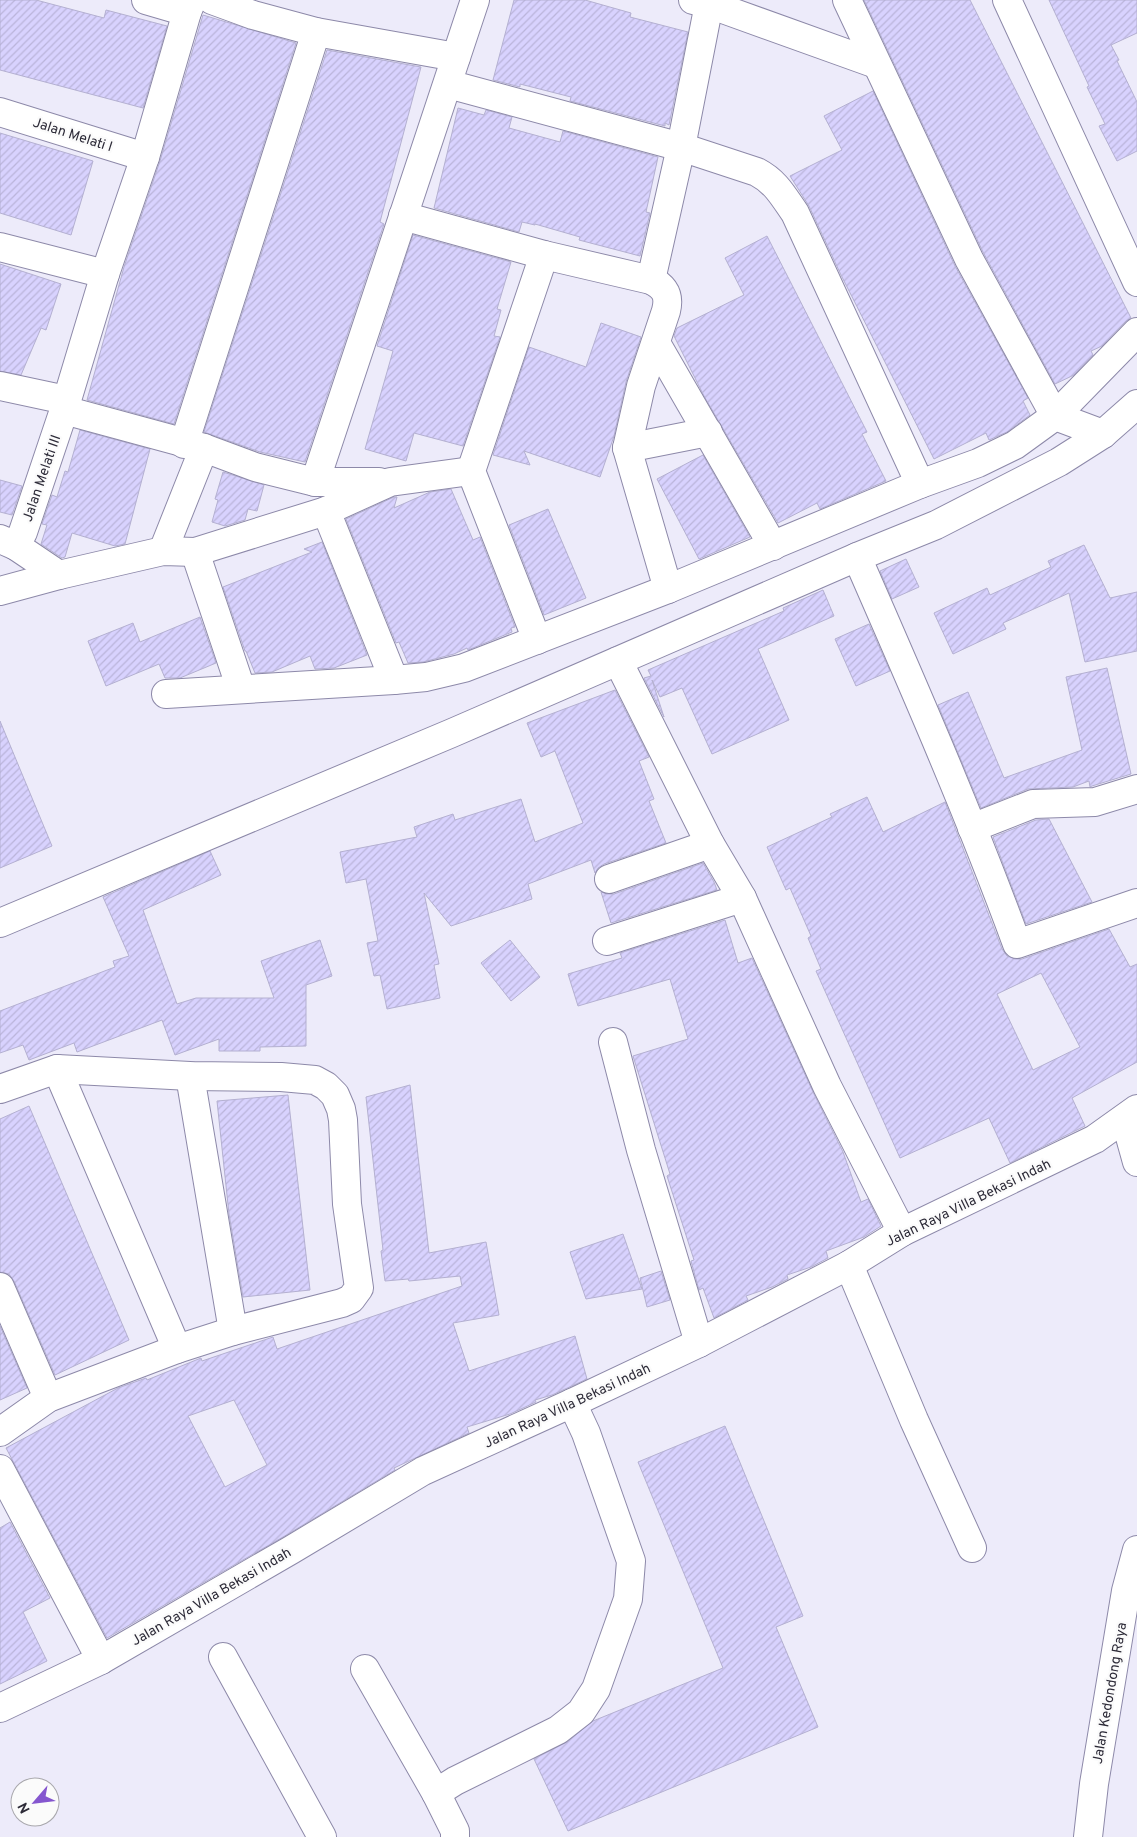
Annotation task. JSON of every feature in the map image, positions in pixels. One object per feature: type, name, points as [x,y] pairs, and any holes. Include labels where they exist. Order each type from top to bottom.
[{"type":"street","points":[[146,0],[190,6]]},
{"type":"street","points":[[212,0],[253,15],[316,32],[456,57]]},
{"type":"street","points":[[315,482],[475,0]]},
{"type":"street","points":[[847,0],[969,259],[1055,416],[1103,434]]},
{"type":"street","points":[[1006,0],[1137,282]]},
{"type":"street","points":[[651,280],[681,148],[701,2],[876,64]]},
{"type":"street","name":"Jalan Melati III","points":[[8,543],[23,532],[65,405],[105,274],[145,157],[190,6]]},
{"type":"street","points":[[163,551],[316,32]]},
{"type":"street","points":[[448,84],[681,148],[757,172],[768,178],[777,186],[795,213],[920,484]]},
{"type":"street","name":"Jalan Melati I","points":[[0,112],[145,157]]},
{"type":"street","points":[[403,216],[544,255],[651,280],[663,288],[668,298],[666,311],[642,386],[627,448],[668,589]]},
{"type":"street","points":[[0,247],[105,274]]},
{"type":"street","points":[[537,640],[472,471],[544,255]]},
{"type":"street","points":[[166,694],[394,680],[426,677],[464,668],[668,589],[920,484],[978,463],[1007,448],[1055,416],[1137,332]]},
{"type":"street","points":[[656,343],[773,546]]},
{"type":"street","points":[[0,386],[65,405],[255,467],[315,482],[390,482],[472,471]]},
{"type":"street","points":[[0,923],[452,733],[936,525],[1059,462],[1103,434],[1137,404]]},
{"type":"street","points":[[627,448],[708,432]]},
{"type":"street","points":[[0,591],[163,551],[195,552],[326,511],[390,482]]},
{"type":"street","points":[[326,511],[394,680]]},
{"type":"street","points":[[8,543],[58,576]]},
{"type":"street","points":[[195,552],[241,690]]},
{"type":"street","points":[[856,558],[892,637],[972,828],[1016,944],[1137,903]]},
{"type":"street","points":[[618,661],[710,844],[742,898],[827,1086],[902,1232]]},
{"type":"street","points":[[972,828],[1033,804],[1095,802],[1137,789]]},
{"type":"street","points":[[609,879],[710,844]]},
{"type":"street","points":[[607,941],[742,898]]},
{"type":"street","points":[[613,1042],[641,1150],[699,1343]]},
{"type":"street","points":[[57,1069],[177,1349]]},
{"type":"street","points":[[0,1089],[57,1069],[190,1076],[281,1077],[315,1080],[326,1086],[335,1095],[343,1120],[347,1204],[359,1288],[351,1298],[342,1303],[233,1331],[177,1349],[48,1398],[0,1432]]},
{"type":"street","points":[[190,1076],[233,1331]]},
{"type":"street","points":[[1131,1114],[1137,1162]]},
{"type":"street","name":"Jalan Raya Villa Bekasi Indah","points":[[0,1708],[101,1660],[423,1471],[699,1343],[849,1265],[902,1232],[1095,1139],[1131,1114]]},
{"type":"street","points":[[849,1265],[914,1420],[972,1548]]},
{"type":"street","points":[[0,1288],[48,1398]]},
{"type":"street","points":[[436,1793],[455,1781],[558,1730],[581,1712],[596,1689],[625,1608],[628,1599],[631,1561],[586,1432],[572,1403]]},
{"type":"street","points":[[0,1469],[101,1660]]},
{"type":"street","name":"Jalan Kedondong Raya","points":[[1088,1837],[1094,1784],[1123,1610],[1137,1550]]},
{"type":"street","points":[[224,1657],[322,1837]]},
{"type":"street","points":[[365,1669],[436,1793],[455,1831],[455,1837]]},
{"type":"building","points":[[0,0],[36,0],[104,18],[106,10],[167,26],[143,108],[0,70]]},
{"type":"building","points":[[514,0],[585,0],[631,13],[630,17],[688,32],[669,125],[665,123],[665,126],[570,101],[571,97],[520,84],[520,87],[493,80]]},
{"type":"building","points":[[864,0],[970,0],[1131,318],[1102,346],[1091,351],[1093,355],[1074,375],[1055,384],[983,252]]},
{"type":"building","points":[[1049,0],[1137,0],[1137,33],[1111,45],[1137,102],[1137,151],[1117,161],[1099,126],[1105,124],[1087,87],[1089,86]]},
{"type":"building","points":[[203,15],[296,43],[174,424],[87,400],[124,267],[160,161]]},
{"type":"building","points":[[327,50],[421,67],[380,222],[384,224],[305,462],[260,452],[204,432]]},
{"type":"building","points":[[873,91],[955,266],[1028,398],[1023,401],[1030,415],[1007,432],[989,440],[986,433],[934,459],[841,275],[809,206],[790,176],[842,150],[824,116]]},
{"type":"building","points":[[458,108],[484,115],[486,110],[512,117],[509,128],[560,142],[563,131],[658,157],[646,212],[650,213],[640,256],[579,240],[580,237],[535,224],[522,222],[519,232],[434,208]]},
{"type":"building","points":[[0,133],[93,161],[71,235],[0,213]]},
{"type":"building","points":[[413,235],[511,262],[497,309],[501,310],[494,336],[500,337],[463,446],[414,433],[406,461],[365,449],[393,351],[377,346]]},
{"type":"building","points":[[767,236],[867,432],[862,434],[886,481],[820,509],[817,503],[778,523],[704,396],[674,336],[677,328],[744,295],[725,258]]},
{"type":"building","points":[[0,264],[61,284],[46,330],[41,328],[21,375],[0,371]]},
{"type":"building","points":[[601,323],[641,337],[626,382],[614,436],[600,477],[524,451],[530,465],[493,455],[529,347],[586,367]]},
{"type":"building","points":[[80,430],[150,449],[125,544],[115,546],[72,533],[65,557],[62,558],[41,544],[47,525],[42,524],[52,495],[57,497],[65,471],[68,472]]},
{"type":"building","points":[[703,455],[750,537],[699,559],[657,479]]},
{"type":"building","points":[[223,472],[264,485],[257,511],[248,509],[245,520],[225,526],[212,522],[218,500],[215,499]]},
{"type":"building","points":[[0,480],[22,486],[12,515],[0,512]]},
{"type":"building","points":[[451,489],[473,540],[480,537],[515,627],[511,628],[512,632],[468,650],[467,648],[454,654],[423,662],[408,663],[399,642],[396,643],[346,519],[394,497],[397,497],[394,508],[430,492]]},
{"type":"building","points":[[548,509],[586,598],[544,615],[509,525]]},
{"type":"building","points":[[322,542],[367,655],[334,668],[315,669],[310,656],[272,672],[255,673],[245,651],[223,587],[312,552],[304,549]]},
{"type":"building","points":[[1084,545],[1110,598],[1137,592],[1137,651],[1085,662],[1069,593],[1003,623],[1006,629],[953,654],[934,613],[987,588],[990,595],[1051,567],[1048,561]]},
{"type":"building","points":[[906,559],[919,587],[892,599],[880,571]]},
{"type":"building","points":[[823,590],[834,616],[758,649],[789,720],[712,754],[682,688],[660,697],[652,680],[664,717],[644,678],[651,676],[648,670],[784,611],[783,608]]},
{"type":"building","points":[[200,617],[216,663],[180,678],[165,678],[159,664],[106,686],[88,641],[133,623],[140,642]]},
{"type":"building","points":[[869,624],[890,671],[856,686],[835,639]]},
{"type":"building","points":[[1107,668],[1131,774],[1090,787],[1089,781],[1073,787],[1028,789],[981,808],[938,705],[968,692],[1004,778],[1082,750],[1066,677]]},
{"type":"building","points":[[615,690],[649,757],[639,761],[654,799],[649,801],[666,843],[604,864],[595,873],[591,860],[528,884],[532,899],[451,926],[424,893],[439,964],[434,965],[440,998],[387,1009],[380,975],[374,976],[367,943],[378,941],[366,879],[346,883],[340,852],[417,837],[414,827],[453,814],[455,820],[521,799],[535,842],[583,823],[555,751],[541,757],[527,723]]},
{"type":"building","points":[[0,721],[52,846],[0,868]]},
{"type":"building","points":[[867,797],[883,832],[945,802],[1002,949],[1007,956],[1022,959],[1109,929],[1130,967],[1137,964],[1137,1062],[1072,1098],[1085,1126],[1010,1163],[989,1118],[900,1158],[816,971],[821,969],[808,938],[811,936],[790,888],[786,890],[767,847],[832,817],[830,814]],"holes":[[[1041,973],[1080,1047],[1033,1070],[997,994]]]},
{"type":"building","points":[[1049,819],[1092,902],[1026,924],[993,837],[1036,820]]},
{"type":"building","points":[[210,851],[221,875],[143,910],[177,1004],[196,998],[274,998],[261,961],[320,940],[332,976],[306,985],[306,1046],[260,1047],[260,1051],[219,1051],[219,1039],[175,1055],[162,1020],[77,1052],[74,1043],[29,1060],[23,1045],[0,1053],[0,1011],[115,967],[113,961],[129,956],[103,897]]},
{"type":"building","points":[[703,863],[717,890],[611,923],[601,892],[614,894]]},
{"type":"building","points":[[725,920],[738,963],[752,958],[813,1092],[843,1152],[861,1202],[868,1199],[881,1226],[864,1237],[826,1251],[828,1258],[811,1267],[787,1275],[788,1279],[772,1287],[746,1296],[748,1300],[714,1318],[703,1288],[699,1290],[691,1261],[694,1260],[667,1176],[670,1174],[633,1056],[688,1039],[670,979],[578,1006],[568,974],[622,958],[620,953]]},
{"type":"building","points":[[510,940],[540,977],[511,1001],[481,963]]},
{"type":"building","points":[[410,1085],[429,1253],[486,1242],[499,1315],[453,1323],[469,1371],[575,1336],[587,1379],[552,1395],[535,1400],[536,1402],[510,1414],[467,1427],[469,1433],[394,1468],[395,1470],[283,1537],[107,1638],[6,1448],[118,1388],[146,1378],[147,1380],[201,1358],[202,1361],[273,1337],[277,1349],[462,1286],[460,1276],[409,1281],[408,1279],[385,1281],[366,1097]],"holes":[[[234,1400],[267,1465],[225,1487],[188,1416]]]},
{"type":"building","points":[[288,1095],[310,1290],[243,1297],[229,1214],[217,1101]]},
{"type":"building","points":[[29,1106],[129,1340],[55,1375],[14,1281],[9,1274],[0,1272],[0,1119]]},
{"type":"building","points":[[623,1234],[642,1289],[586,1299],[570,1252]]},
{"type":"building","points":[[661,1271],[670,1300],[647,1307],[640,1278]]},
{"type":"building","points":[[0,1326],[27,1388],[0,1400]]},
{"type":"building","points":[[725,1426],[803,1616],[776,1627],[818,1727],[568,1831],[534,1759],[567,1742],[593,1721],[723,1668],[638,1462]]},
{"type":"building","points":[[10,1522],[50,1598],[23,1612],[47,1661],[0,1684],[0,1528]]}]
